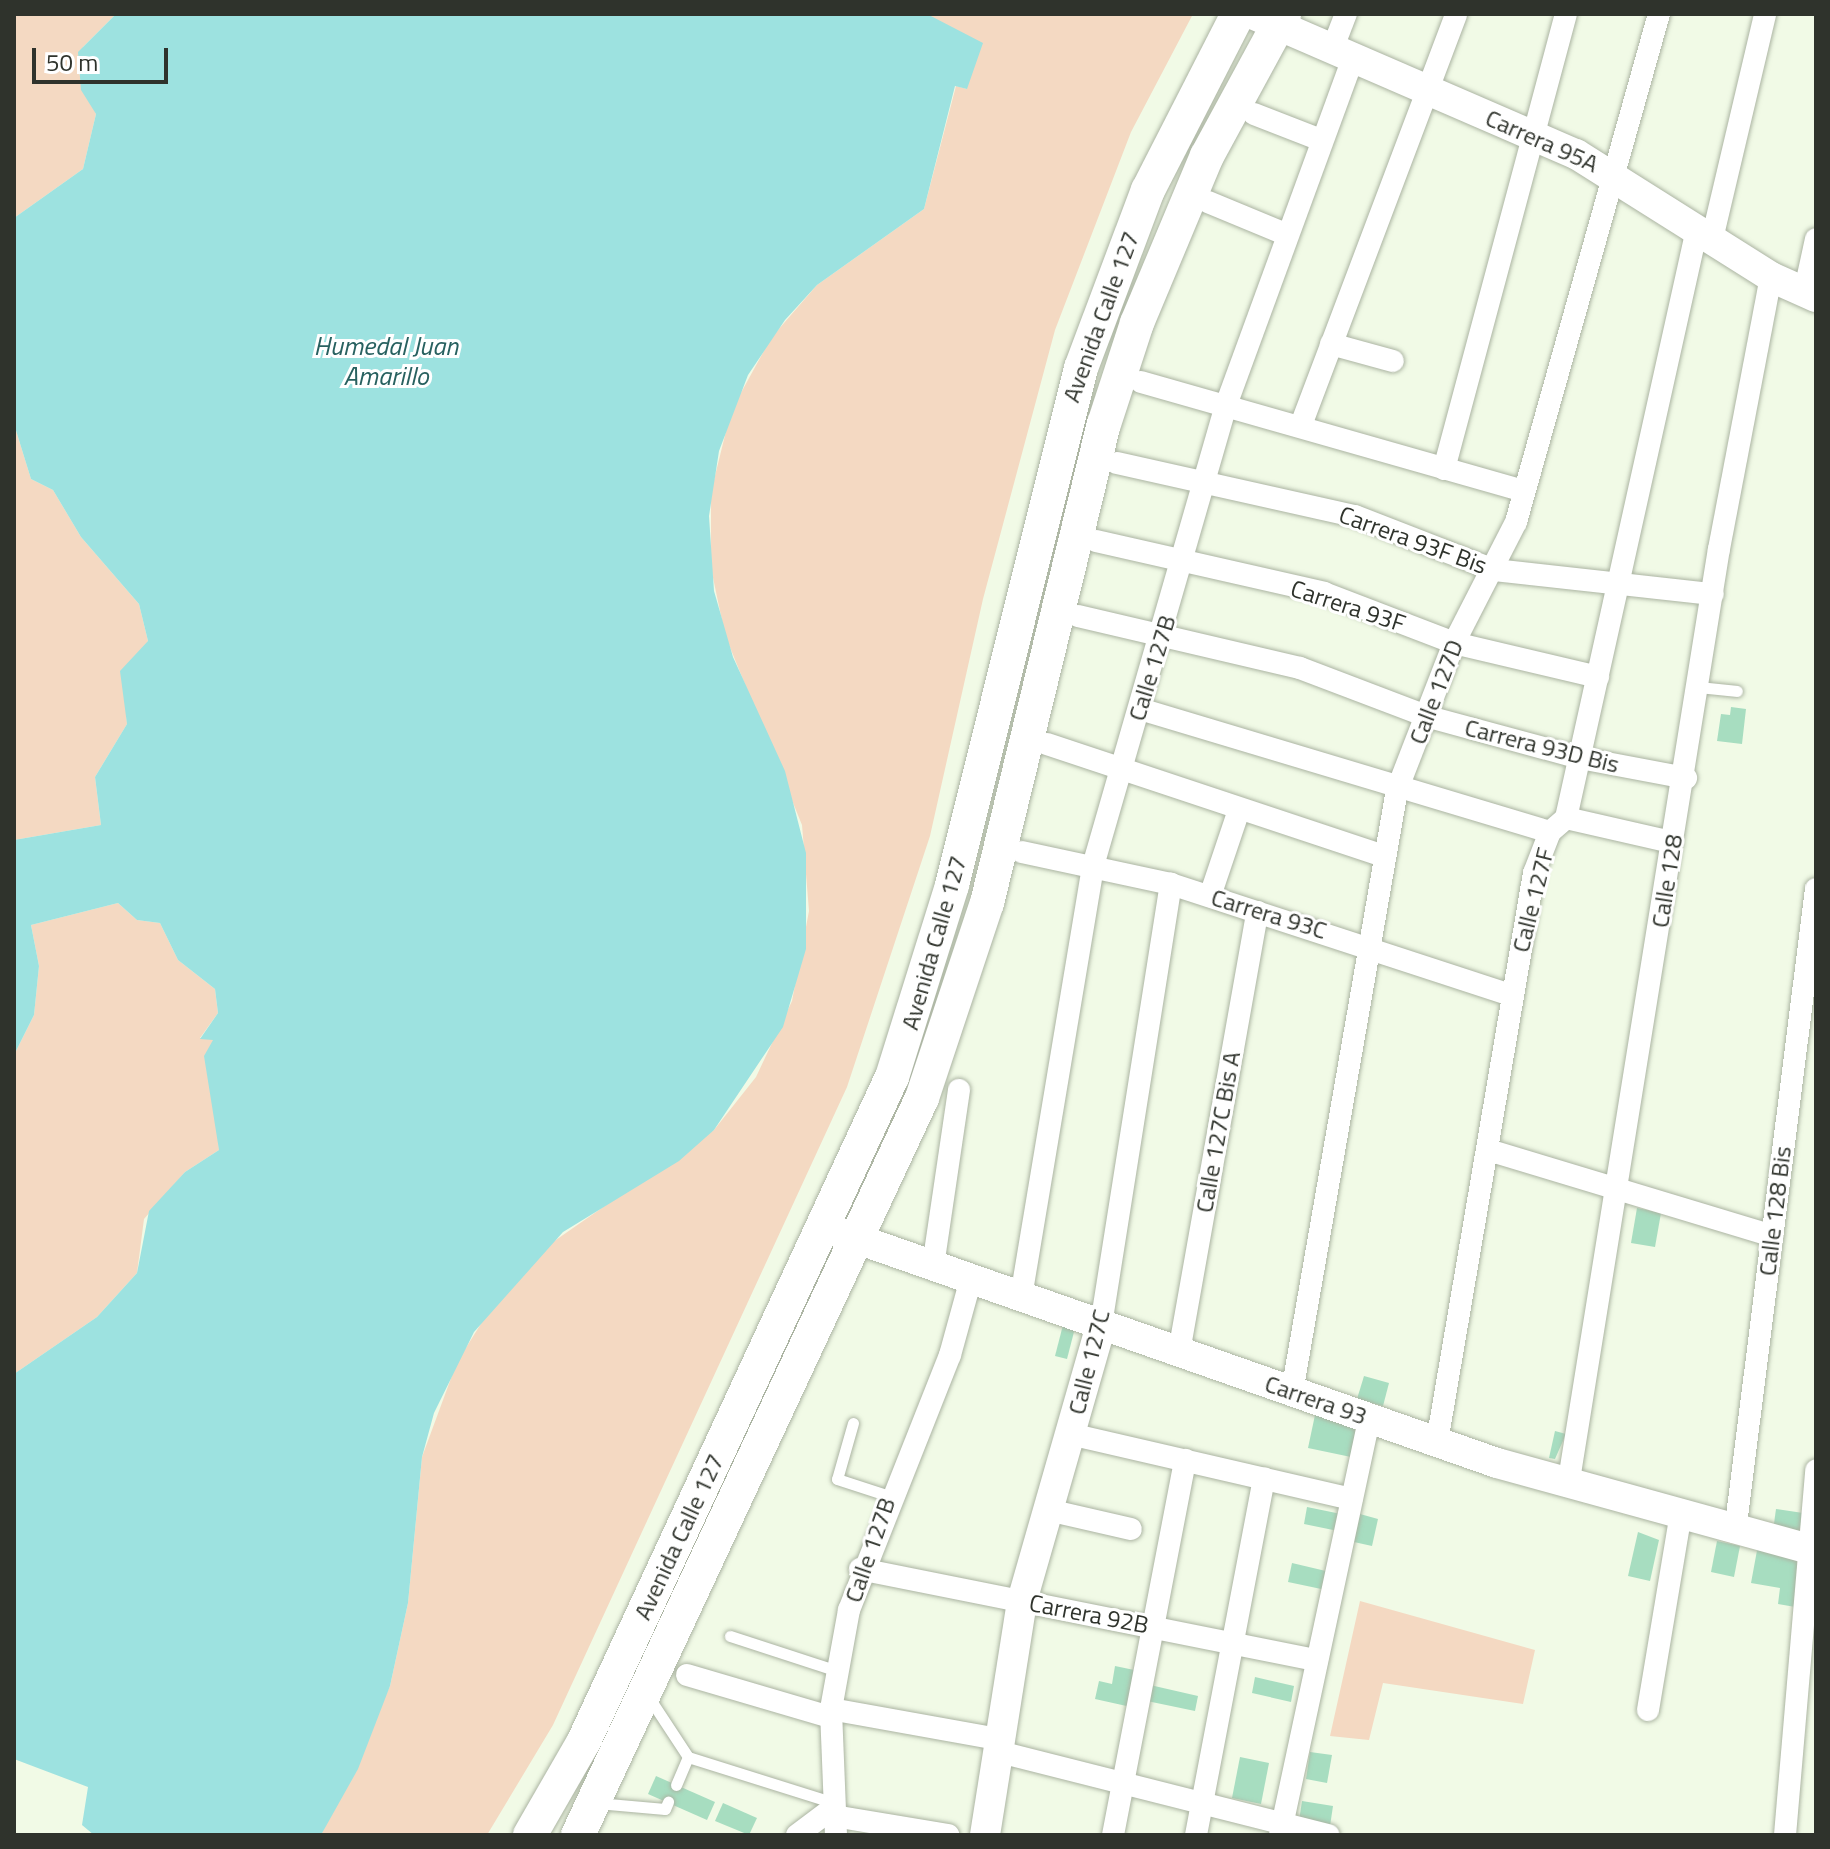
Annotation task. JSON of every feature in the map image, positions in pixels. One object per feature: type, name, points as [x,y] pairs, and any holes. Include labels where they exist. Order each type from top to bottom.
[{"type":"main road","name":"Avenida Calle 127","points":[[530,1835],[584,1741],[892,1077],[934,950],[1081,368],[1148,190],[1238,14]]},
{"type":"main road","name":"Avenida Calle 127","points":[[578,1835],[648,1694],[860,1239],[922,1098],[973,955],[1104,424],[1137,323],[1195,182],[1271,18]]},
{"type":"street","name":"Calle 127B","points":[[1021,1297],[1093,866],[1163,636],[1225,408],[1318,139],[1342,54],[1346,14]]},
{"type":"street","points":[[1301,425],[1456,14]]},
{"type":"street","points":[[1444,469],[1531,135],[1566,14]]},
{"type":"street","name":"Calle 127D","points":[[1292,1392],[1365,943],[1397,790],[1429,717],[1454,643],[1494,570],[1524,491],[1659,14]]},
{"type":"street","name":"Calle 127F","points":[[1437,1442],[1534,873],[1558,825],[1580,758],[1705,234],[1765,14]]},
{"type":"street","name":"Carrera 95A","points":[[1271,18],[1342,54],[1612,173],[1771,277],[1810,295]]},
{"type":"street","points":[[1254,114],[1318,139]]},
{"type":"street","points":[[1208,202],[1283,233]]},
{"type":"street","points":[[1810,295],[1816,239]]},
{"type":"street","name":"Calle 128","points":[[1568,1486],[1620,1187],[1713,594],[1771,277]]},
{"type":"street","points":[[1331,344],[1393,361]]},
{"type":"street","points":[[1141,382],[1225,408],[1301,425],[1524,491]]},
{"type":"street","name":"Carrera 93F Bis","points":[[1117,463],[1355,516],[1494,570],[1713,594]]},
{"type":"street","name":"Carrera 93F","points":[[1096,541],[1324,593],[1454,643],[1598,677]]},
{"type":"street","name":"Carrera 93D Bis","points":[[1078,616],[1300,668],[1429,717],[1580,758],[1686,778]]},
{"type":"street","points":[[1140,709],[1275,744],[1397,790],[1558,825],[1672,842]]},
{"type":"street","points":[[1047,744],[1238,813],[1383,856]]},
{"type":"street","points":[[1210,896],[1238,813]]},
{"type":"street","name":"Carrera 93C","points":[[1022,852],[1171,884],[1365,943],[1511,995]]},
{"type":"street","name":"Calle 127C","points":[[985,1835],[996,1745],[1022,1601],[1101,1325],[1171,884]]},
{"type":"street","name":"Calle 128 Bis","points":[[1735,1532],[1816,889]]},
{"type":"street","name":"Calle 127C Bis A","points":[[1179,1352],[1257,912]]},
{"type":"street","points":[[933,1266],[959,1090]]},
{"type":"street","points":[[1488,1150],[1620,1187],[1772,1236]]},
{"type":"street","name":"Carrera 93","points":[[823,1227],[1568,1486],[1680,1518],[1815,1551]]},
{"type":"street","name":"Calle 127B","points":[[834,1815],[831,1713],[860,1569],[950,1355],[971,1279]]},
{"type":"street","points":[[1281,1829],[1369,1419]]},
{"type":"street","points":[[1070,1434],[1352,1499]]},
{"type":"street","points":[[1113,1835],[1185,1460]]},
{"type":"street","points":[[1785,1835],[1815,1551],[1816,1470]]},
{"type":"street","points":[[1196,1835],[1264,1478]]},
{"type":"street","points":[[1048,1510],[1131,1529]]},
{"type":"street","points":[[1648,1710],[1680,1518]]},
{"type":"street","name":"Carrera 92B","points":[[860,1569],[1317,1660]]},
{"type":"street","points":[[687,1675],[831,1713],[996,1745],[1202,1803],[1281,1829],[1329,1835]]},
{"type":"street","points":[[797,1835],[834,1815],[948,1835]]},
{"type":"lane","points":[[1699,687],[1737,691]]},
{"type":"lane","points":[[853,1423],[837,1479],[889,1496]]},
{"type":"lane","points":[[730,1636],[838,1671]]},
{"type":"lane","points":[[648,1694],[688,1757],[834,1815]]},
{"type":"lane","points":[[676,1785],[688,1757]]},
{"type":"lane","points":[[595,1803],[665,1809],[668,1802]]},
{"type":"shaded area","points":[[14,14],[116,14],[83,47],[78,71],[96,114],[83,169],[14,218]]},
{"type":"shaded area","points":[[927,14],[1193,14],[1131,132],[1055,330],[983,599],[930,836],[847,1087],[553,1725],[487,1835],[321,1835],[390,1686],[408,1603],[422,1457],[457,1362],[494,1303],[540,1251],[714,1130],[756,1077],[792,1001],[809,911],[802,825],[725,635],[711,568],[711,492],[731,411],[771,338],[817,285],[924,209],[956,86],[967,89]]},
{"type":"shaded area","points":[[14,424],[31,479],[53,490],[81,537],[139,604],[148,641],[125,695],[127,724],[95,777],[101,825],[14,840]]},
{"type":"shaded area","points":[[118,903],[137,920],[160,923],[178,960],[215,989],[218,1013],[200,1038],[213,1039],[219,1150],[185,1172],[144,1219],[137,1273],[97,1317],[14,1374],[14,1055],[34,1015],[39,966],[31,925]]},
{"type":"shaded area","points":[[1360,1601],[1535,1650],[1523,1704],[1383,1683],[1369,1740],[1330,1736]]},
{"type":"water","name":"Humedal Juan Amarillo","points":[[116,14],[927,14],[983,43],[967,89],[955,86],[924,209],[817,285],[785,320],[748,375],[719,451],[709,516],[714,591],[733,657],[785,771],[806,853],[806,949],[783,1027],[714,1130],[679,1161],[563,1232],[474,1332],[434,1413],[422,1457],[408,1603],[390,1686],[358,1769],[321,1835],[94,1835],[82,1825],[88,1787],[14,1759],[14,1374],[97,1317],[137,1273],[149,1211],[185,1172],[219,1150],[204,1056],[213,1040],[200,1039],[218,1013],[215,989],[178,960],[160,923],[137,920],[118,903],[31,925],[39,966],[34,1015],[14,1055],[14,840],[101,825],[95,777],[127,724],[120,671],[148,641],[139,604],[81,537],[53,490],[31,479],[14,424],[14,218],[83,169],[96,114],[81,90],[78,52]]},
{"type":"building","points":[[1731,707],[1746,709],[1742,744],[1717,741],[1721,714],[1730,715]]},
{"type":"building","points":[[1637,1208],[1661,1213],[1655,1247],[1631,1243]]},
{"type":"building","points":[[1063,1325],[1075,1328],[1067,1359],[1055,1356]]},
{"type":"building","points":[[1364,1376],[1389,1383],[1383,1406],[1357,1399]]},
{"type":"building","points":[[1315,1415],[1358,1424],[1351,1457],[1308,1448]]},
{"type":"building","points":[[1555,1431],[1566,1434],[1555,1459],[1549,1458]]},
{"type":"building","points":[[1307,1507],[1341,1514],[1338,1531],[1304,1524]]},
{"type":"building","points":[[1776,1509],[1803,1513],[1799,1535],[1773,1531]]},
{"type":"building","points":[[1360,1514],[1378,1519],[1372,1546],[1354,1542]]},
{"type":"building","points":[[1638,1532],[1659,1540],[1650,1581],[1628,1576]]},
{"type":"building","points":[[1717,1541],[1740,1546],[1734,1577],[1711,1572]]},
{"type":"building","points":[[1758,1545],[1809,1555],[1801,1608],[1778,1604],[1780,1588],[1751,1583]]},
{"type":"building","points":[[1292,1563],[1330,1572],[1326,1590],[1288,1582]]},
{"type":"building","points":[[1115,1666],[1139,1671],[1131,1707],[1095,1699],[1099,1681],[1112,1684]]},
{"type":"building","points":[[1255,1677],[1294,1686],[1291,1702],[1252,1693]]},
{"type":"building","points":[[1150,1685],[1198,1696],[1195,1711],[1147,1701]]},
{"type":"building","points":[[1310,1752],[1332,1755],[1327,1783],[1306,1779]]},
{"type":"building","points":[[1240,1757],[1269,1763],[1261,1804],[1232,1798]]},
{"type":"building","points":[[656,1776],[715,1802],[707,1820],[648,1794]]},
{"type":"building","points":[[1302,1801],[1333,1806],[1330,1826],[1299,1821]]},
{"type":"building","points":[[723,1803],[757,1818],[749,1835],[715,1821]]}]
